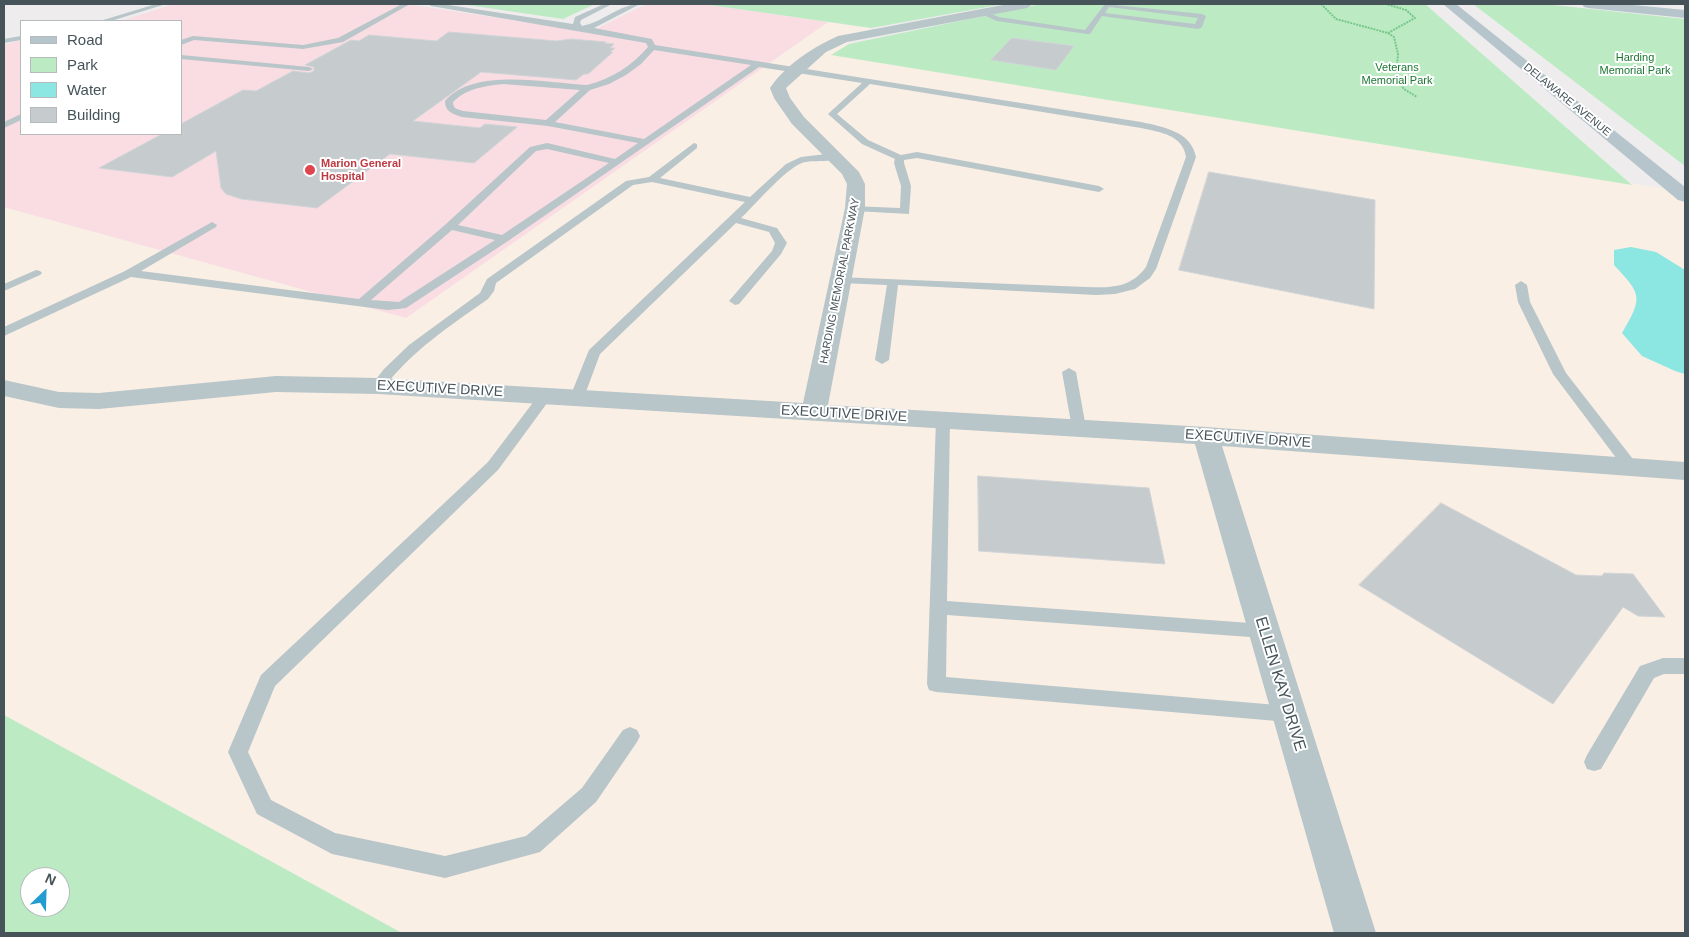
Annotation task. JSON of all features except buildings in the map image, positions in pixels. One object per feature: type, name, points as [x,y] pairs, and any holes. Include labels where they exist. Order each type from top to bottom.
[{"type":"main road","name":"DELAWARE AVENUE","points":[[1448,4],[1685,196]]},
{"type":"main road","points":[[1588,4],[1685,14]]},
{"type":"main road","points":[[1642,4],[1685,8]]},
{"type":"street","name":"HARDING MEMORIAL PARKWAY","points":[[814,413],[855,208],[856,184],[850,172],[789,108],[780,96],[778,88],[795,70],[821,49],[843,39],[1028,4]]},
{"type":"street","name":"EXECUTIVE DRIVE","points":[[4,388],[59,400],[99,401],[276,384],[378,386],[1206,436],[1685,471]]},
{"type":"street","name":"ELLEN KAY DRIVE","points":[[1206,436],[1355,933]]},
{"type":"lane","points":[[108,20],[164,4]]},
{"type":"lane","points":[[182,43],[193,38],[303,47],[340,40],[407,4]]},
{"type":"lane","points":[[431,4],[649,41],[652,47]]},
{"type":"lane","points":[[609,4],[578,19],[576,24],[581,28],[594,26],[637,4]]},
{"type":"lane","points":[[981,12],[997,19],[1087,32],[1100,14],[1109,4],[1202,16],[1198,27],[1100,14]]},
{"type":"lane","points":[[4,41],[20,38]]},
{"type":"lane","points":[[652,47],[1141,125],[1166,131],[1185,141],[1191,149],[1191,157],[1152,267],[1145,279],[1132,287],[1114,291],[1086,291],[841,279]]},
{"type":"lane","points":[[646,142],[548,123],[462,114],[453,111],[448,106],[449,100],[454,95],[469,88],[503,82],[587,88],[618,78],[645,56],[652,47]]},
{"type":"lane","points":[[182,57],[309,69]]},
{"type":"lane","points":[[129,272],[388,306],[402,305],[504,239],[758,64]]},
{"type":"lane","points":[[868,82],[832,114],[865,142],[900,158],[917,155],[1099,189]]},
{"type":"lane","points":[[548,123],[587,88]]},
{"type":"lane","points":[[4,125],[20,117]]},
{"type":"lane","points":[[362,302],[450,226],[533,149],[547,146],[617,162]]},
{"type":"lane","points":[[652,179],[694,146]]},
{"type":"lane","points":[[577,397],[594,353],[789,166],[801,160],[835,156]]},
{"type":"lane","points":[[855,208],[905,212],[906,186],[899,163],[900,158]]},
{"type":"lane","points":[[378,386],[388,371],[401,358],[484,296],[488,291],[491,281],[630,184],[652,179],[753,200]]},
{"type":"lane","points":[[733,219],[773,230],[781,243],[777,252],[735,301]]},
{"type":"lane","points":[[4,332],[129,272],[212,225]]},
{"type":"lane","points":[[450,226],[504,239]]},
{"type":"lane","points":[[4,288],[36,273]]},
{"type":"lane","points":[[882,360],[893,281]]},
{"type":"lane","points":[[1521,285],[1524,302],[1560,374],[1631,467]]},
{"type":"lane","points":[[1069,372],[1079,428]]},
{"type":"lane","points":[[546,395],[493,466],[268,681],[238,752],[264,807],[332,843],[445,867],[532,845],[589,795],[630,736]]},
{"type":"lane","points":[[943,420],[936,684],[1289,714]]},
{"type":"lane","points":[[938,607],[1264,631]]},
{"type":"lane","points":[[1594,762],[1647,672],[1663,666],[1685,666]]},
{"type":"path","points":[[1321,4],[1336,19],[1388,33],[1394,37],[1398,54],[1396,79],[1404,90],[1417,97]]},
{"type":"path","points":[[1386,4],[1406,10],[1415,18],[1388,33]]},
{"type":"shaded area","name":"Marion General Hospital","points":[[174,4],[406,4],[590,32],[647,4],[703,4],[828,22],[406,318],[4,207],[4,45],[20,40],[20,135],[182,135],[182,20],[124,20]]},
{"type":"shaded area","points":[[828,22],[871,28],[832,55],[1685,192],[1685,933],[402,933],[4,715],[4,207],[406,318]]},
{"type":"green space","points":[[461,4],[595,4],[563,19]]},
{"type":"green space","points":[[703,4],[1004,4],[871,28]]},
{"type":"green space","name":"Veterans Memorial Park","points":[[1041,4],[1425,4],[1632,185],[831,55],[849,44]]},
{"type":"green space","name":"Harding Memorial Park","points":[[1473,4],[1544,4],[1685,19],[1685,166]]},
{"type":"green space","points":[[4,715],[402,933],[4,933]]},
{"type":"water","points":[[1631,247],[1656,252],[1685,270],[1685,374],[1642,356],[1622,333],[1634,311],[1636,297],[1630,283],[1614,265],[1614,250]]},
{"type":"place","name":"Marion General Hospital","points":[[310,170]]}]
